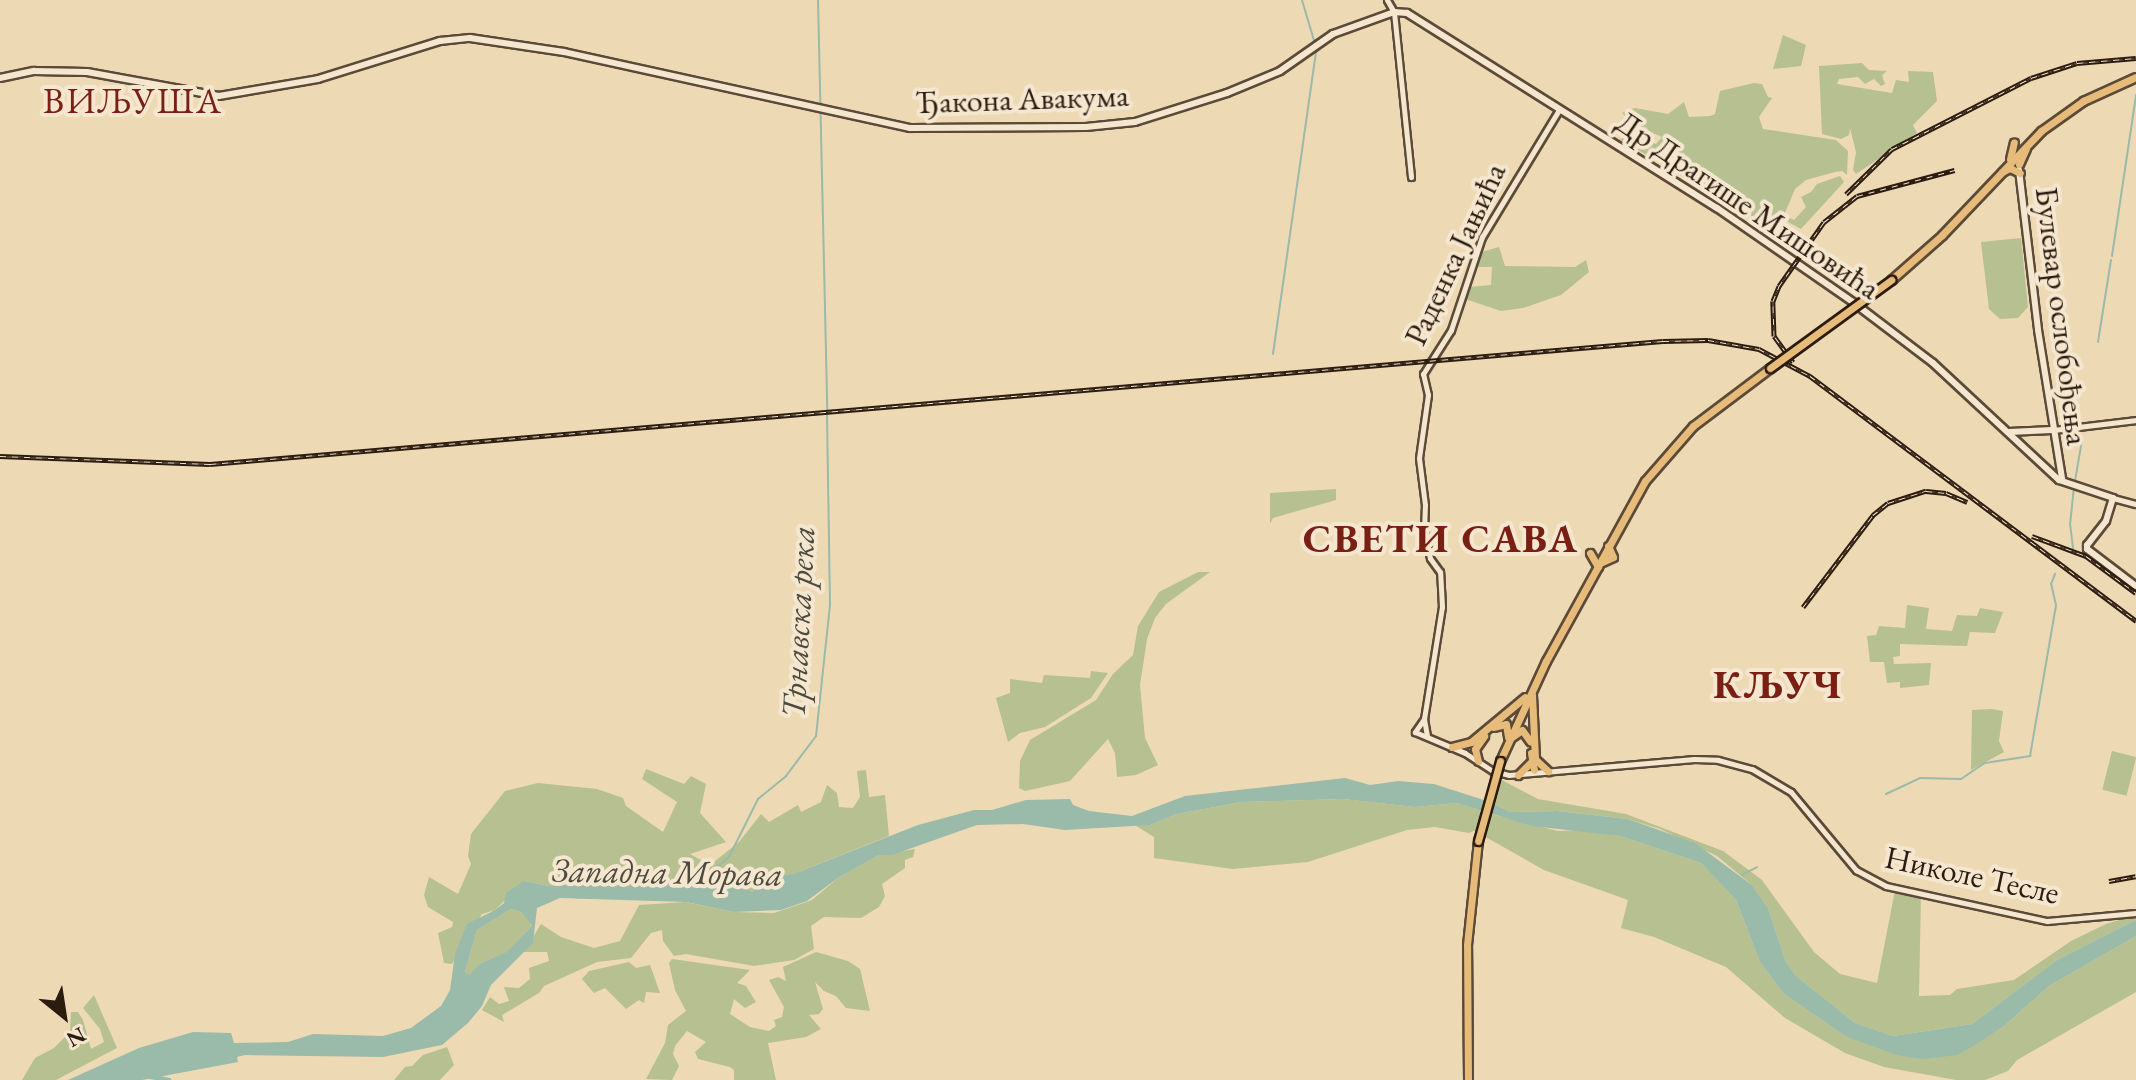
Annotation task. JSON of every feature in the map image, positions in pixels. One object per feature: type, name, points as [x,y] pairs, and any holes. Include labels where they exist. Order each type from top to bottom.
[{"type":"main road","name":"Ђакона Авакума","points":[[0,78],[34,71],[87,72],[219,96],[318,79],[450,39],[500,41],[581,56],[819,110],[939,130],[1123,124],[1237,89],[1280,71],[1313,46],[1394,12]]},
{"type":"main road","name":"Др Драгише Мишовића","points":[[1394,12],[1423,19],[1559,110],[1728,215],[1854,303],[1933,363],[2064,482],[2113,498]]},
{"type":"main road","points":[[1468,1080],[1467,945],[1478,841],[1500,761],[1532,690],[1598,567],[1613,557],[1608,546],[1637,494],[1662,458],[1708,414],[1891,280],[1938,239],[2028,142],[2083,101],[2136,77]]},
{"type":"main road","points":[[2010,161],[2014,140],[2028,142]]},
{"type":"main road","points":[[1997,175],[2008,168],[2019,168],[2028,142]]},
{"type":"main road","name":"Булевар ослобођења","points":[[2017,154],[2056,459],[2064,482]]},
{"type":"main road","points":[[2044,431],[2051,421]]},
{"type":"main road","points":[[2007,432],[2055,433]]},
{"type":"main road","points":[[2024,447],[2024,438],[2032,433]]},
{"type":"main road","points":[[2042,463],[2052,466],[2056,459]]},
{"type":"main road","points":[[2113,498],[2108,518],[2087,545],[2136,584]]},
{"type":"main road","points":[[1590,553],[1598,567]]},
{"type":"main road","points":[[1466,753],[1532,690]]},
{"type":"main road","points":[[1532,690],[1534,772]]},
{"type":"main road","points":[[1452,747],[1474,743],[1501,723],[1509,728],[1508,742]]},
{"type":"main road","points":[[1508,742],[1518,731],[1527,733],[1533,760],[1548,771]]},
{"type":"main road","points":[[1474,743],[1478,761]]},
{"type":"main road","points":[[1518,775],[1533,760]]},
{"type":"street","points":[[1387,0],[1394,12],[1411,177]]},
{"type":"street","name":"Раденка Јањића","points":[[1452,747],[1415,732],[1424,719],[1442,607],[1440,572],[1430,558],[1424,532],[1425,505],[1419,458],[1428,395],[1424,371],[1440,353],[1451,330],[1472,261],[1488,224],[1559,110]]},
{"type":"street","points":[[2055,433],[2136,420]]},
{"type":"street","points":[[2055,433],[2097,424]]},
{"type":"street","name":"Др Драгише Мишовића","points":[[2113,498],[2136,504]]},
{"type":"street","points":[[1452,747],[1478,761]]},
{"type":"street","name":"Николе Тесле","points":[[1478,761],[1509,775],[1518,775],[1718,760],[1776,780],[1798,798],[1860,874],[1886,886],[2047,921],[2136,913]]},
{"type":"green space","points":[[1783,35],[1806,45],[1801,66],[1773,69]]},
{"type":"green space","points":[[1862,63],[1869,70],[1887,71],[1882,75],[1885,84],[1881,86],[1874,79],[1865,84],[1858,77],[1839,79],[1837,84],[1892,93],[1896,80],[1909,82],[1908,71],[1933,72],[1937,101],[1913,125],[1917,133],[1856,174],[1853,170],[1856,152],[1850,128],[1849,135],[1841,139],[1822,134],[1819,66]]},
{"type":"green space","points":[[1762,84],[1768,97],[1772,98],[1759,117],[1763,129],[1836,140],[1848,151],[1847,175],[1842,171],[1835,172],[1806,180],[1795,189],[1784,215],[1794,220],[1806,207],[1801,197],[1811,192],[1817,184],[1840,176],[1844,182],[1801,229],[1779,217],[1777,226],[1771,222],[1764,228],[1678,174],[1672,166],[1669,168],[1619,139],[1630,137],[1641,142],[1645,139],[1656,144],[1662,137],[1635,125],[1622,113],[1628,110],[1635,108],[1668,114],[1684,102],[1689,117],[1710,116],[1715,114],[1720,91]]},
{"type":"green space","points":[[2021,238],[2028,307],[2018,318],[2000,319],[1989,309],[1981,242]]},
{"type":"green space","points":[[1499,247],[1505,266],[1575,267],[1586,260],[1589,272],[1561,295],[1523,308],[1501,311],[1465,299],[1469,287],[1491,285],[1492,267],[1473,267],[1478,253]]},
{"type":"green space","points":[[1336,489],[1336,500],[1273,518],[1270,524],[1270,493]]},
{"type":"green space","points":[[1198,572],[1210,572],[1166,604],[1155,618],[1147,639],[1140,685],[1145,738],[1158,765],[1136,775],[1117,777],[1115,753],[1108,739],[1070,781],[1025,791],[1019,788],[1020,761],[1030,740],[1096,700],[1113,674],[1133,655],[1138,626],[1159,592]]},
{"type":"green space","points":[[1907,605],[1929,608],[1926,629],[1952,631],[1957,615],[1977,616],[1980,608],[2003,612],[1995,633],[1970,632],[1967,646],[1900,644],[1900,656],[1893,657],[1894,664],[1931,663],[1929,685],[1900,688],[1900,682],[1887,683],[1884,662],[1870,662],[1867,636],[1876,635],[1879,626],[1905,628]]},
{"type":"green space","points":[[1091,671],[1108,673],[1091,698],[1045,727],[1020,733],[1008,742],[996,698],[1010,693],[1010,679],[1042,683],[1044,675],[1090,678]]},
{"type":"green space","points":[[1972,710],[2003,711],[1999,741],[2004,752],[1971,770]]},
{"type":"green space","points":[[2112,751],[2136,757],[2127,796],[2102,790]]},
{"type":"green space","points":[[646,769],[684,784],[691,776],[706,784],[700,813],[726,842],[690,854],[710,865],[739,842],[761,814],[769,822],[798,805],[801,812],[821,802],[827,785],[837,793],[839,807],[853,808],[860,797],[857,771],[866,770],[869,797],[885,795],[889,836],[796,873],[771,877],[752,892],[684,881],[577,879],[550,886],[524,881],[495,910],[482,914],[452,964],[444,963],[438,933],[452,927],[453,922],[428,907],[424,895],[429,877],[458,894],[471,864],[468,856],[471,834],[505,791],[538,783],[597,789],[623,798],[626,806],[663,832],[677,802],[642,779]]},
{"type":"green space","points":[[1498,778],[1538,799],[1626,814],[1723,851],[1762,880],[1814,952],[1840,974],[1877,983],[1895,890],[1921,895],[1919,996],[1950,995],[1957,989],[2014,980],[2071,941],[2106,924],[2136,915],[2136,920],[2057,960],[1972,1024],[1893,1036],[1855,1023],[1795,975],[1785,960],[1768,908],[1752,885],[1717,856],[1660,829],[1628,819],[1557,811],[1510,812],[1490,802]]},
{"type":"green space","points":[[1343,799],[1415,807],[1457,803],[1480,810],[1481,815],[1478,829],[1469,833],[1435,827],[1407,830],[1308,862],[1233,869],[1154,858],[1154,837],[1133,824],[1150,825],[1177,814],[1242,802]]},
{"type":"green space","points":[[1487,813],[1558,831],[1580,830],[1620,836],[1701,863],[1736,900],[1760,962],[1784,994],[1845,1036],[1958,1055],[2003,1027],[2049,986],[2136,936],[2136,992],[2017,1060],[2008,1071],[1985,1080],[1956,1080],[1884,1067],[1845,1053],[1785,1018],[1726,967],[1654,937],[1621,928],[1628,900],[1544,870],[1482,835]]},
{"type":"green space","points":[[915,849],[913,857],[905,860],[905,868],[882,884],[885,896],[879,907],[861,918],[824,917],[811,926],[814,949],[794,960],[754,966],[686,954],[674,956],[663,941],[662,930],[651,933],[631,958],[597,962],[544,986],[539,993],[502,1015],[504,1022],[482,1010],[490,997],[499,1004],[509,1001],[504,987],[519,988],[530,979],[529,968],[549,961],[547,952],[524,952],[541,924],[561,937],[594,948],[620,941],[639,905],[685,902],[734,912],[774,913],[812,900],[838,878],[879,855]]},
{"type":"green space","points":[[511,909],[521,912],[532,924],[529,929],[508,952],[481,963],[469,976],[465,972],[477,930]]},
{"type":"green space","points":[[816,952],[848,961],[860,969],[870,1011],[846,1008],[836,996],[824,991],[815,982],[823,1009],[819,1014],[809,1015],[821,1029],[806,1037],[768,1043],[776,1080],[734,1080],[734,1070],[730,1067],[698,1059],[695,1052],[706,1042],[687,1031],[675,1046],[673,1054],[679,1066],[672,1080],[646,1079],[665,1043],[668,1025],[686,1011],[675,990],[669,963],[672,959],[750,970],[737,983],[746,986],[756,1002],[745,1008],[734,999],[730,1014],[750,1027],[769,1031],[776,1026],[774,1020],[782,1017],[784,1007],[769,980],[778,977],[786,981],[783,967]]},
{"type":"green space","points":[[629,962],[636,968],[650,965],[660,993],[646,992],[644,1003],[639,1000],[626,1009],[605,988],[594,993],[582,979],[589,971]]},
{"type":"green space","points":[[94,995],[117,1048],[56,1080],[22,1080],[35,1058],[54,1048],[70,1032],[71,1012],[78,1012],[83,1020],[91,1049],[104,1042],[100,1029],[83,1008]]},
{"type":"green space","points":[[447,1047],[454,1065],[440,1080],[394,1080],[405,1067],[412,1066],[423,1055]]},
{"type":"shaded area","points":[[1345,778],[1370,785],[1398,781],[1434,784],[1490,802],[1510,812],[1557,811],[1628,819],[1695,843],[1752,885],[1768,908],[1785,960],[1795,975],[1855,1023],[1893,1036],[1972,1024],[2057,960],[2136,920],[2136,936],[2049,986],[2003,1027],[1958,1055],[1922,1059],[1897,1055],[1845,1036],[1784,994],[1760,962],[1736,900],[1701,863],[1620,836],[1532,826],[1457,803],[1415,807],[1343,799],[1242,802],[1177,814],[1150,825],[1065,830],[1023,824],[977,825],[892,855],[879,855],[838,878],[807,901],[781,910],[734,912],[686,902],[560,898],[537,908],[533,943],[491,985],[482,1006],[468,1023],[442,1045],[383,1057],[245,1055],[237,1057],[238,1062],[142,1080],[68,1080],[139,1048],[193,1032],[231,1033],[234,1043],[288,1042],[313,1034],[383,1036],[411,1028],[441,1006],[450,990],[455,954],[467,924],[495,910],[504,903],[506,893],[524,881],[550,886],[590,877],[731,882],[752,892],[771,877],[796,873],[918,825],[974,810],[992,810],[1026,800],[1070,799],[1073,805],[1089,811],[1132,816],[1185,796]],"holes":[[[511,909],[521,912],[532,925],[529,929],[507,952],[481,963],[469,975],[465,972],[477,930]]]},
{"type":"waterway","name":"Трнавска река","points":[[818,0],[827,410]]},
{"type":"waterway","points":[[1302,0],[1315,44]]},
{"type":"waterway","points":[[1273,354],[1316,51]]},
{"type":"waterway","points":[[2112,256],[2136,95]]},
{"type":"waterway","points":[[2098,342],[2111,260]]},
{"type":"waterway","name":"Трнавска река","points":[[712,882],[717,867],[729,857],[758,799],[786,776],[816,736],[830,605],[827,413]]},
{"type":"waterway","points":[[2075,481],[2082,440]]},
{"type":"waterway","points":[[2073,548],[2070,525],[2074,488]]},
{"type":"waterway","points":[[1886,794],[1920,778],[1961,779],[1985,763],[2030,756],[2056,605],[2051,584],[2055,574]]},
{"type":"waterway","points":[[1742,875],[1757,867]]},
{"type":"waterway","points":[[150,1076],[169,1080]]},
{"type":"railway","points":[[1846,194],[1892,149],[2031,78],[2077,63],[2136,58]]},
{"type":"railway","points":[[1793,362],[1774,336],[1773,301],[1779,286],[1824,222],[1857,196],[1955,170]]},
{"type":"railway","points":[[0,456],[210,464],[1663,341],[1708,340],[1759,349],[1810,376],[2136,621]]},
{"type":"railway","points":[[1803,607],[1873,515],[1888,503],[1926,491],[1946,493],[1967,502]]},
{"type":"railway","points":[[2032,536],[2086,556],[2136,593]]},
{"type":"railway","points":[[2109,881],[2136,876]]},
{"type":"district","name":"ВИЉУША","points":[[133,101]]},
{"type":"district","name":"СВЕТИ САВА","points":[[1441,538]]},
{"type":"district","name":"КЉУЧ","points":[[1778,684]]},
{"type":"water label","name":"Западна Морава","points":[[667,872]]}]
